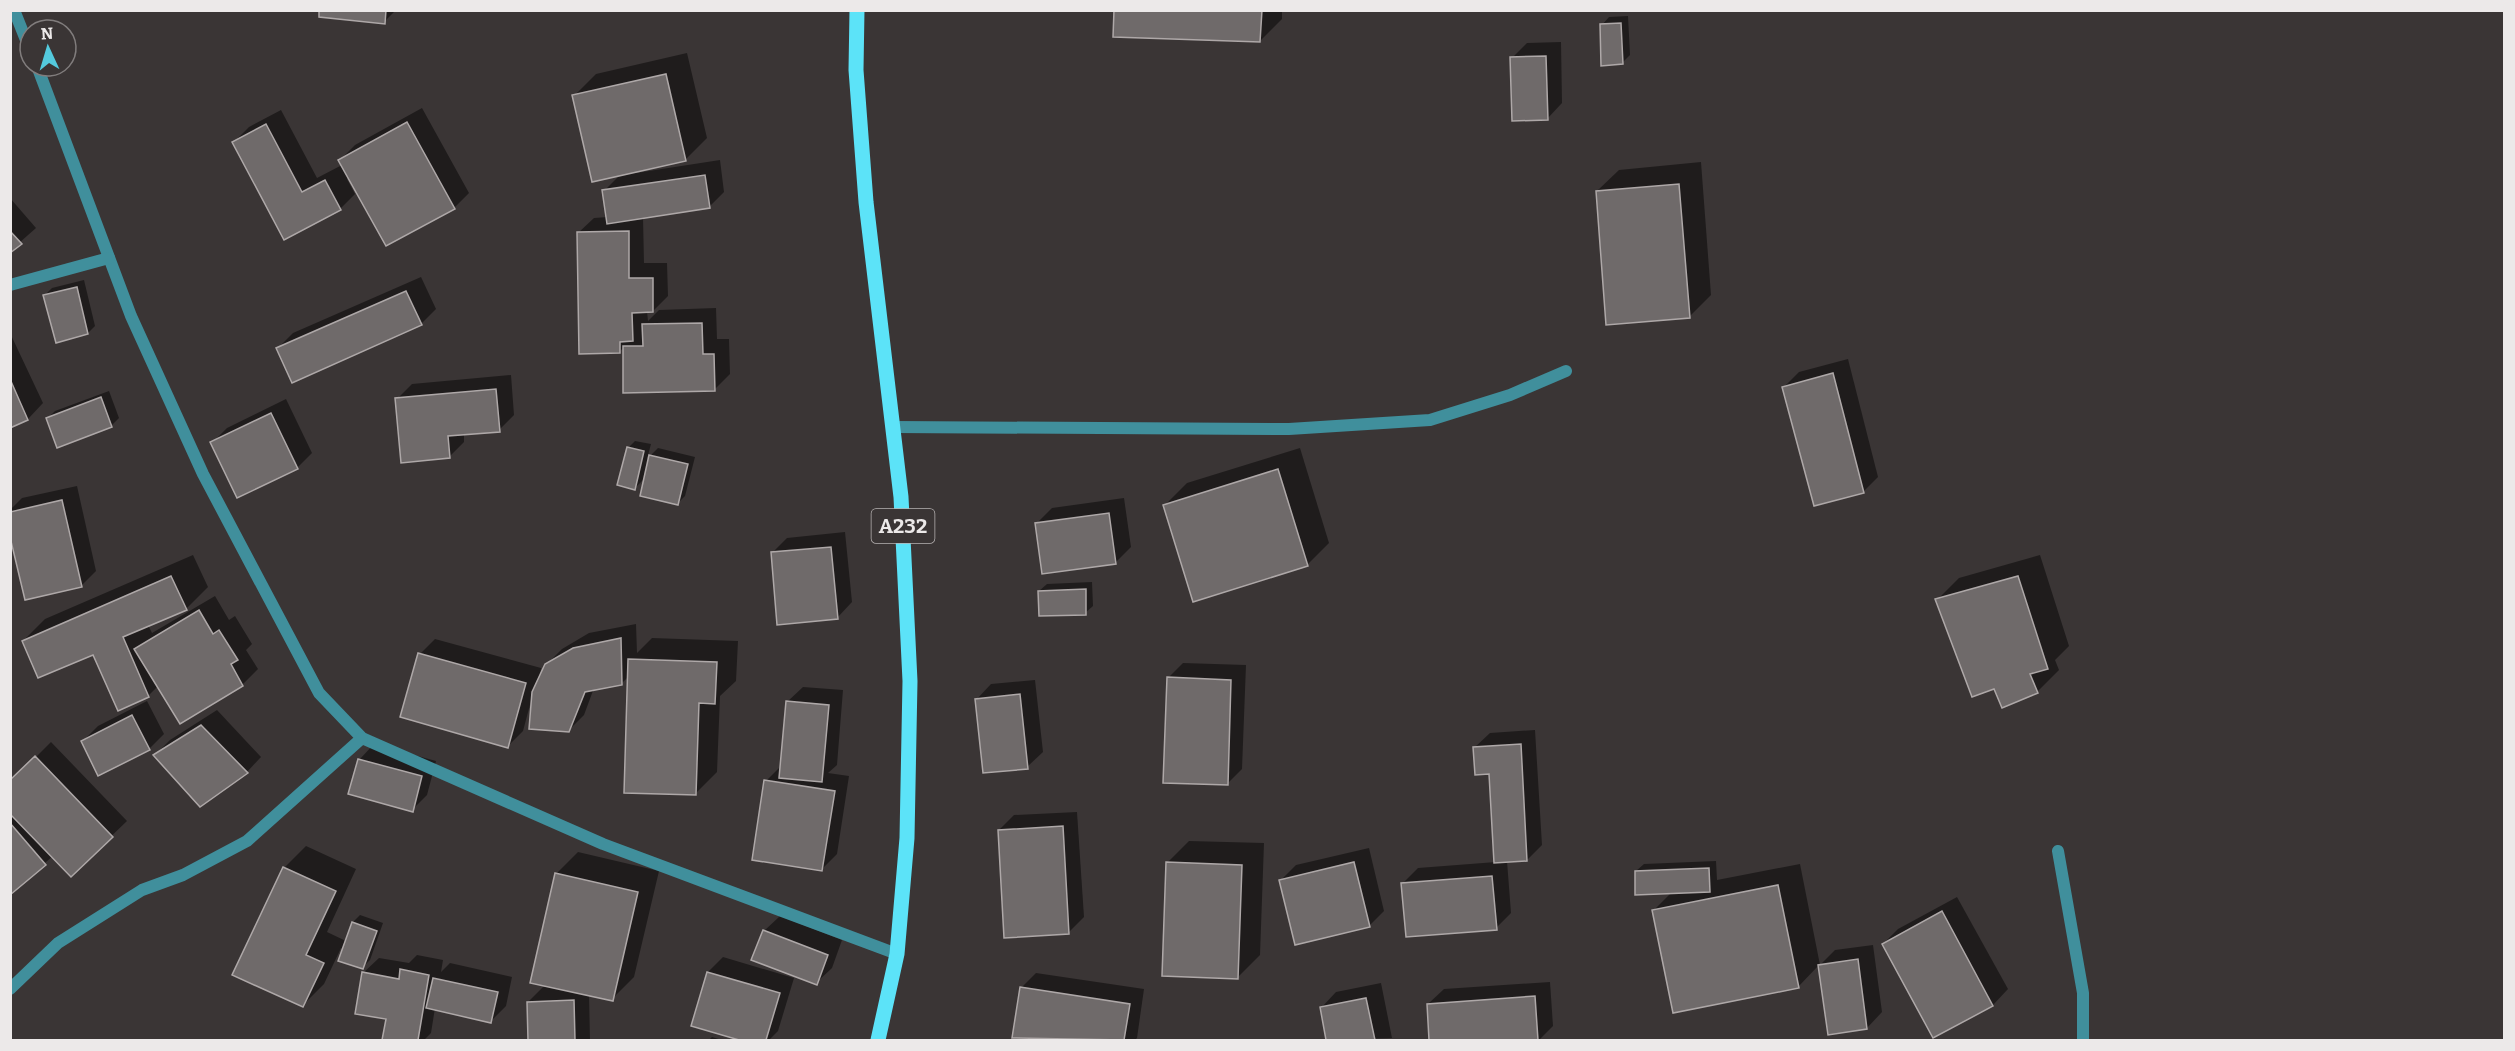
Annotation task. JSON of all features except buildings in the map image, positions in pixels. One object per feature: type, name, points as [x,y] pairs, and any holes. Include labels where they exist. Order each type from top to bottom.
[{"type":"main road","name":"A232","points":[[857,10],[856,70],[866,202],[902,497],[910,681],[907,838],[897,954],[878,1041]]},
{"type":"street","points":[[41,78],[131,316],[203,474],[319,693],[362,738],[603,844],[897,954]]},
{"type":"street","points":[[10,285],[110,258]]},
{"type":"street","points":[[893,427],[1289,429],[1430,420],[1510,395],[1566,371]]},
{"type":"street","points":[[10,989],[58,943],[133,896],[183,875],[247,841],[362,738]]},
{"type":"street","points":[[2058,851],[2083,993],[2083,1041]]}]
